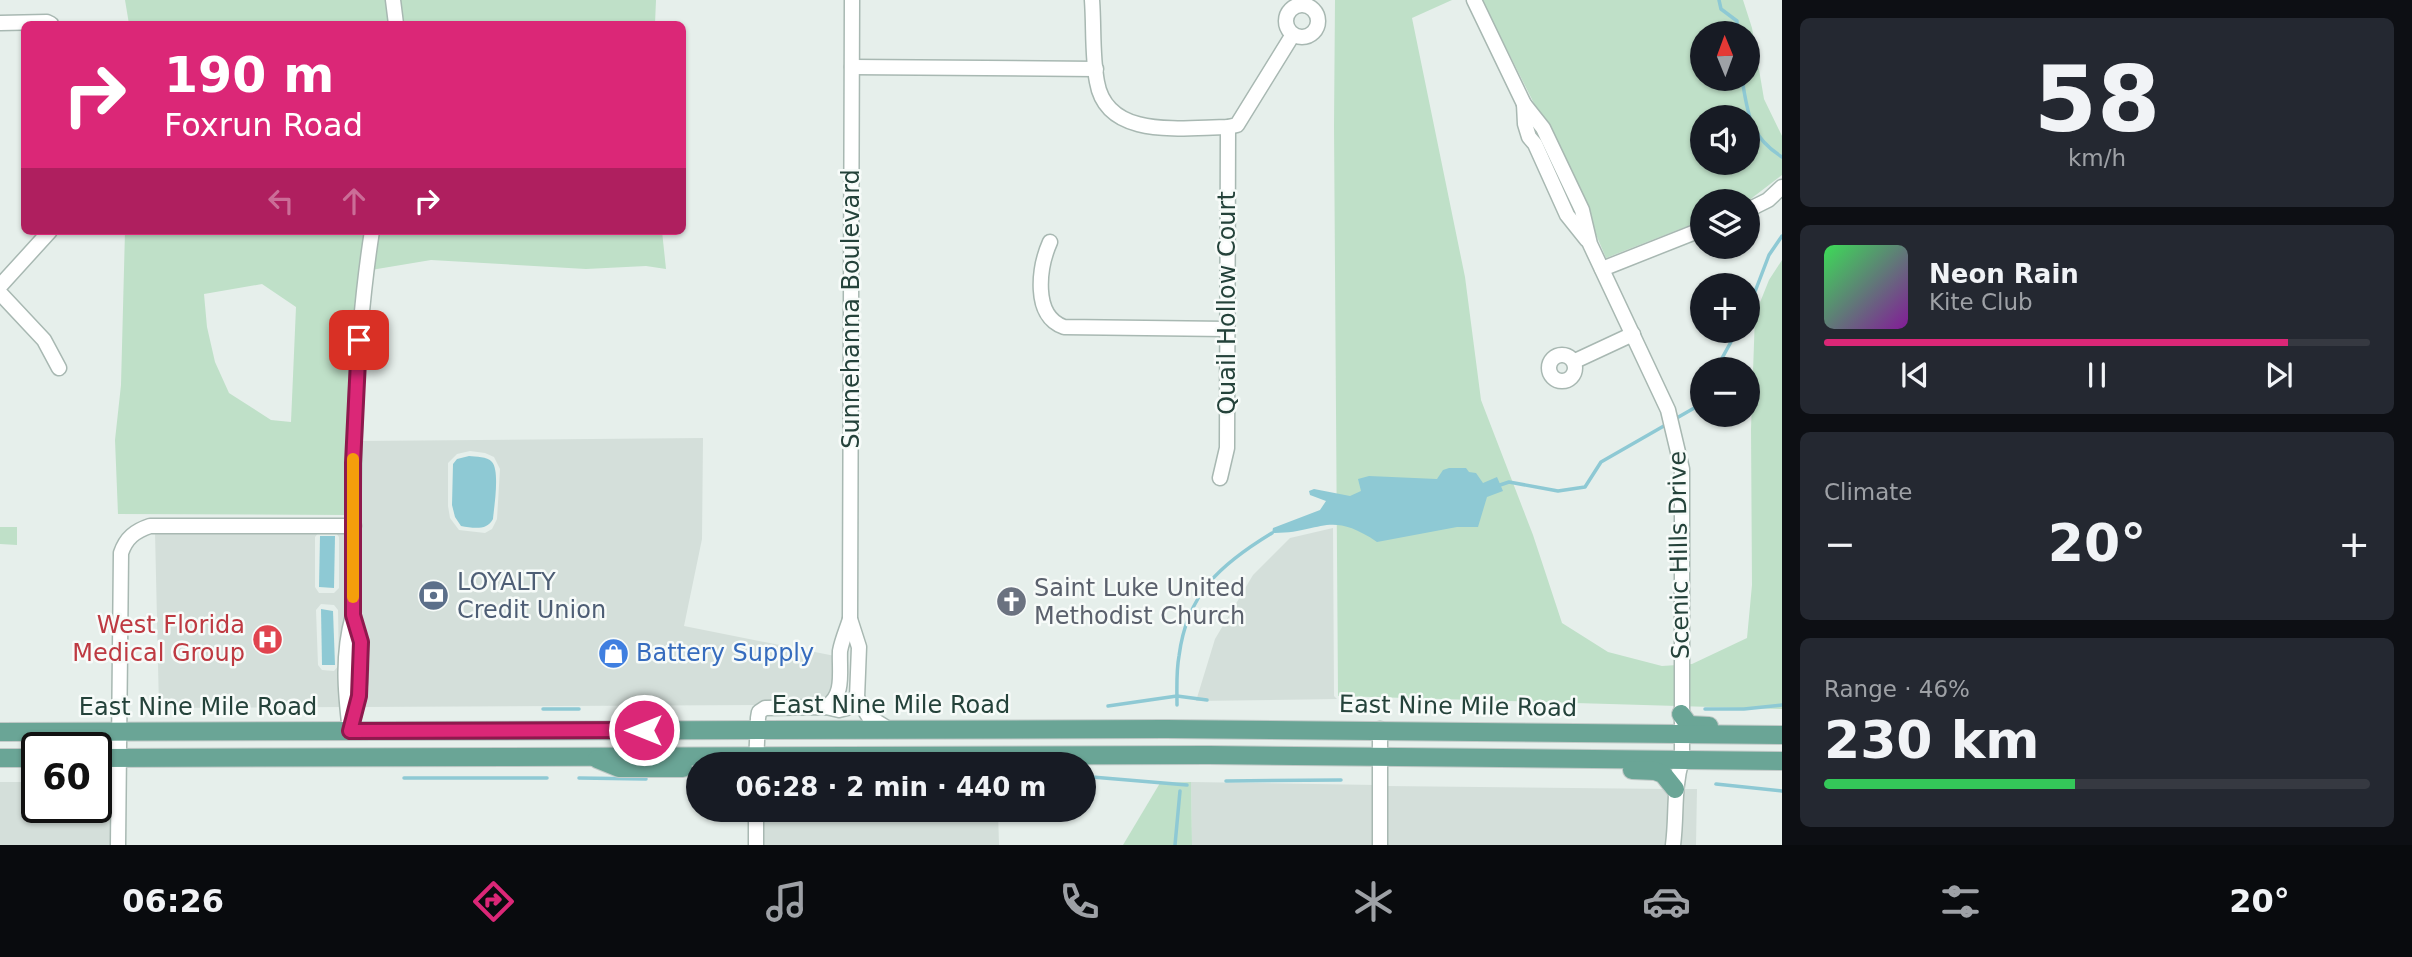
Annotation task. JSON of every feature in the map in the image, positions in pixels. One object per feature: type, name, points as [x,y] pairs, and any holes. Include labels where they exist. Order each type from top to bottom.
[{"type":"main road","points":[[1681,714],[1689,724],[1782,726]]},
{"type":"main road","name":"East Nine Mile Road","points":[[0,732],[1380,729],[1782,735]]},
{"type":"main road","points":[[760,752],[764,744],[785,738],[971,738],[997,730]]},
{"type":"main road","points":[[161,758],[181,750],[317,750],[331,746],[350,731],[369,745],[385,749],[566,756]]},
{"type":"main road","points":[[1412,756],[1451,749],[1657,751],[1668,750],[1681,733]]},
{"type":"main road","points":[[1682,759],[1689,746],[1699,743],[1782,744]]},
{"type":"main road","points":[[591,756],[619,768],[686,768]]},
{"type":"main road","name":"East Nine Mile Road","points":[[112,758],[591,756],[686,758]]},
{"type":"main road","name":"East Nine Mile Road","points":[[1096,758],[1412,756],[1782,761]]},
{"type":"main road","points":[[1557,757],[1595,770],[1655,771],[1663,774],[1675,789]]},
{"type":"main road","points":[[0,758],[21,758]]},
{"type":"street","points":[[393,0],[396,21]]},
{"type":"street","name":"Sunnehanna Boulevard","points":[[826,708],[835,702],[839,693],[841,650],[850,619],[852,0]]},
{"type":"street","points":[[1092,0],[1099,90],[1111,110],[1131,123],[1144,127],[1237,125],[1292,36]]},
{"type":"street","name":"Scenic Hills Drive","points":[[1474,0],[1524,104],[1543,128],[1582,210],[1590,244],[1668,410],[1682,469],[1682,759],[1675,789],[1676,825],[1673,845]]},
{"type":"street","points":[[0,23],[21,23]]},
{"type":"street","points":[[852,67],[1096,69]]},
{"type":"street","name":"Quail Hollow Court","points":[[1220,478],[1227,448],[1228,127]]},
{"type":"street","points":[[1760,204],[1782,187]]},
{"type":"street","points":[[1602,269],[1690,234]]},
{"type":"street","points":[[0,286],[46,235]]},
{"type":"street","points":[[350,731],[359,696],[361,642],[353,615],[357,357],[371,235]]},
{"type":"street","points":[[1050,242],[1042,268],[1043,305],[1050,319],[1057,325],[1227,329]]},
{"type":"street","points":[[0,293],[44,340],[59,368]]},
{"type":"street","points":[[1575,362],[1633,334]]},
{"type":"street","points":[[118,845],[121,553],[126,540],[133,533],[150,526],[354,526]]},
{"type":"street","name":"Sunnehanna Boulevard","points":[[850,619],[859,648],[857,698]]},
{"type":"street","points":[[756,752],[759,712],[765,708],[839,710],[847,708],[857,698],[869,717],[890,730]]},
{"type":"street","points":[[1380,729],[1380,845]]},
{"type":"street","points":[[756,822],[756,845]]},
{"type":"shaded area","points":[[703,438],[702,539],[684,626],[835,656],[834,691],[825,701],[759,705],[362,707],[365,696],[366,642],[358,615],[359,441]],"holes":[[[470,451],[494,457],[500,469],[497,519],[492,529],[485,533],[459,530],[450,518],[448,506],[448,463],[457,454]]]},
{"type":"shaded area","points":[[1333,528],[1334,696],[1337,699],[1196,701],[1215,639],[1253,575],[1290,538]]},
{"type":"shaded area","points":[[155,532],[319,532],[315,537],[315,587],[319,593],[334,593],[339,588],[339,537],[335,532],[348,532],[347,615],[340,641],[342,707],[159,708]],"holes":[[[321,604],[334,605],[338,610],[339,665],[334,671],[322,670],[318,665],[316,610]]]},
{"type":"shaded area","points":[[114,781],[113,845],[0,845],[0,782],[21,782],[21,823],[112,823]]},
{"type":"shaded area","points":[[1191,782],[1376,785],[1375,845],[1192,845]]},
{"type":"shaded area","points":[[1386,786],[1670,789],[1668,845],[1386,845]]},
{"type":"shaded area","points":[[1681,789],[1697,789],[1696,845],[1678,845]]},
{"type":"shaded area","points":[[761,822],[998,822],[999,845],[762,845]]},
{"type":"green space","points":[[125,0],[387,0],[390,21],[128,21]]},
{"type":"green space","points":[[398,0],[656,0],[655,21],[401,21]]},
{"type":"green space","points":[[1335,0],[1452,0],[1412,18],[1465,277],[1481,400],[1533,535],[1562,623],[1608,652],[1662,666],[1692,664],[1747,638],[1752,585],[1751,427],[1760,427],[1760,357],[1754,357],[1754,343],[1760,343],[1760,302],[1769,280],[1782,260],[1782,709],[1338,696]]},
{"type":"green space","points":[[1482,0],[1743,0],[1750,21],[1690,21],[1690,91],[1760,91],[1760,75],[1764,99],[1782,136],[1782,175],[1760,192],[1760,189],[1690,189],[1690,225],[1606,258],[1575,185]]},
{"type":"green space","points":[[125,235],[367,235],[348,515],[118,514],[115,440],[121,385]],"holes":[[[262,284],[296,307],[291,422],[271,420],[229,393],[215,362],[207,327],[204,294]]]},
{"type":"green space","points":[[377,235],[662,235],[666,269],[646,266],[586,269],[431,260],[371,270]]},
{"type":"green space","points":[[0,527],[17,527],[17,545],[0,544]]},
{"type":"green space","points":[[1191,782],[1192,845],[1123,845],[1160,783]]},
{"type":"water","points":[[469,456],[490,460],[496,473],[493,519],[479,528],[461,526],[452,505],[453,464],[457,459]]},
{"type":"water","points":[[1466,468],[1469,472],[1476,473],[1483,483],[1497,477],[1503,491],[1487,497],[1478,527],[1457,527],[1377,542],[1360,532],[1335,525],[1272,533],[1273,528],[1320,510],[1326,501],[1310,495],[1309,491],[1314,489],[1350,496],[1361,491],[1358,479],[1369,476],[1437,479],[1443,470]]},
{"type":"water","points":[[320,536],[335,536],[334,588],[319,587]]},
{"type":"water","points":[[321,609],[333,611],[335,665],[322,665]]},
{"type":"waterway","points":[[1719,0],[1721,9],[1737,21]]},
{"type":"waterway","points":[[1744,91],[1756,132],[1782,157]]},
{"type":"waterway","points":[[1760,279],[1769,255],[1782,236]]},
{"type":"waterway","points":[[1723,357],[1730,343]]},
{"type":"waterway","points":[[1675,419],[1690,410]]},
{"type":"waterway","points":[[1500,485],[1509,482],[1558,491],[1585,487],[1601,462],[1669,423]]},
{"type":"waterway","points":[[1177,705],[1177,668],[1183,634],[1198,598],[1222,569],[1272,533]]},
{"type":"waterway","points":[[1108,706],[1177,696],[1207,700]]},
{"type":"waterway","points":[[1705,709],[1782,705]]},
{"type":"waterway","points":[[543,709],[579,709]]},
{"type":"waterway","points":[[620,709],[642,709]]},
{"type":"waterway","points":[[1096,777],[1187,785]]},
{"type":"waterway","points":[[404,778],[547,778]]},
{"type":"waterway","points":[[579,778],[646,779]]},
{"type":"waterway","points":[[1226,781],[1341,780]]},
{"type":"waterway","points":[[1716,784],[1782,791]]},
{"type":"waterway","points":[[1175,845],[1180,791]]},
{"type":"slow traffic","points":[[353,459],[353,597]]},
{"type":"place","name":"LOYALTY Credit Union","points":[[434,596]]},
{"type":"place","name":"Saint Luke United Methodist Church","points":[[1011,602]]},
{"type":"place","name":"West Florida Medical Group","points":[[268,639]]},
{"type":"place","name":"Battery Supply","points":[[613,653]]},
{"type":"route","points":[[359,340],[353,463],[353,615],[361,642],[359,696],[350,731],[644,730]]}]
